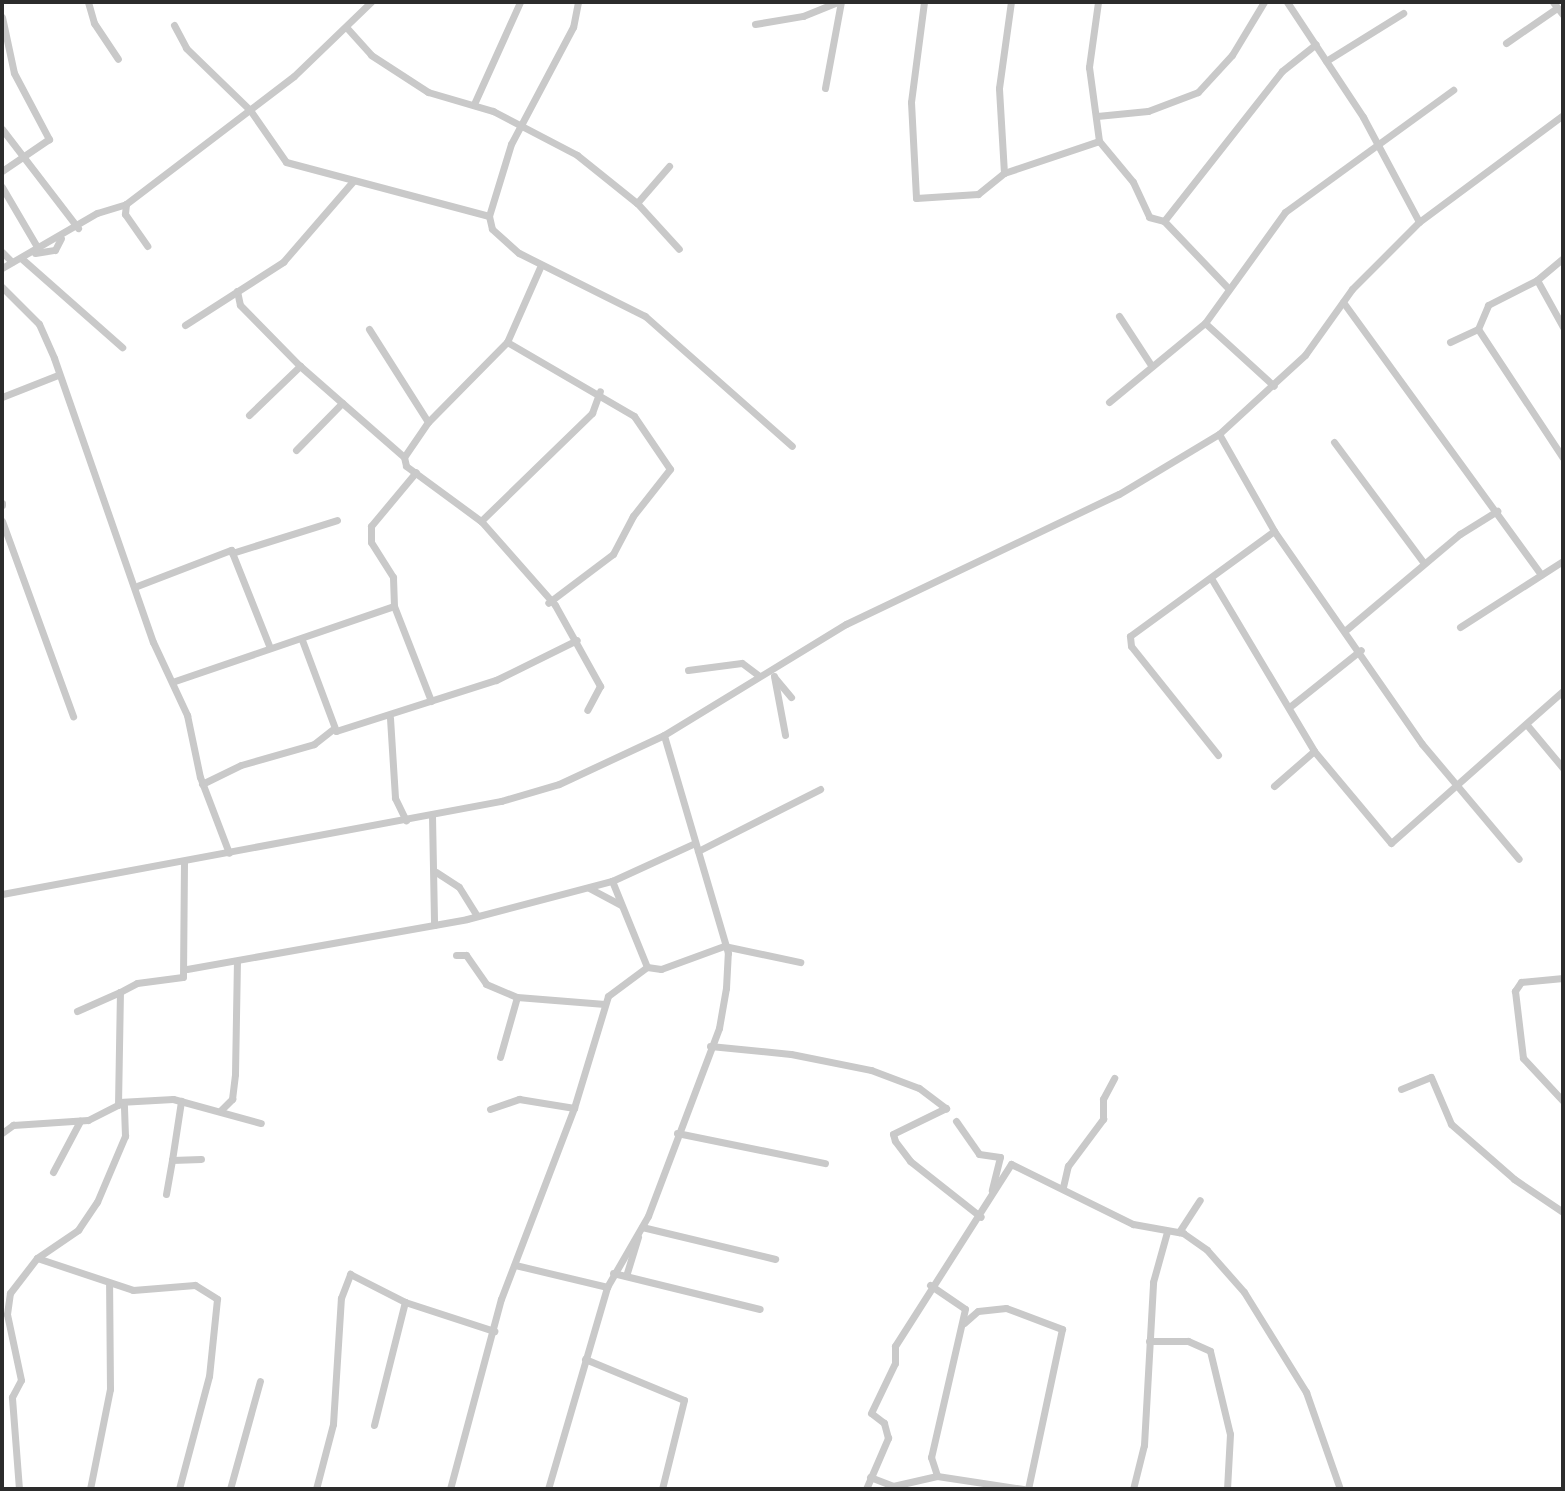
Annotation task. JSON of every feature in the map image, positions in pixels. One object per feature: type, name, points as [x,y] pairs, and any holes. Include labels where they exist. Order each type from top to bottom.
[{"type":"street","points":[[88,2],[94,23],[118,59]]},
{"type":"street","points":[[2,268],[126,204],[250,110],[348,28],[372,2]]},
{"type":"street","points":[[474,104],[520,2]]},
{"type":"street","points":[[489,216],[521,124],[573,27],[578,2]]},
{"type":"street","points":[[755,24],[803,16],[839,2]]},
{"type":"street","points":[[825,88],[839,2]]},
{"type":"street","points":[[924,2],[916,30],[911,102],[914,193],[920,200],[971,197],[1004,173],[1099,141]]},
{"type":"street","points":[[1004,173],[999,89],[1011,2]]},
{"type":"street","points":[[1098,2],[1089,67],[1099,141],[1133,182],[1144,212],[1164,221],[1228,288]]},
{"type":"street","points":[[1097,116],[1148,111],[1198,92],[1232,55],[1264,2]]},
{"type":"street","points":[[1287,2],[1316,44],[1419,222]]},
{"type":"street","points":[[1506,43],[1555,5],[1563,15]]},
{"type":"street","points":[[1326,61],[1403,13]]},
{"type":"street","points":[[2,17],[14,73],[49,139],[25,158],[2,171]]},
{"type":"street","points":[[174,25],[186,48],[250,110],[286,162],[489,216],[502,240],[541,265],[645,316],[792,446]]},
{"type":"street","points":[[348,28],[371,55],[428,92],[474,104],[521,124],[577,155],[637,203],[678,249]]},
{"type":"street","points":[[1164,221],[1282,71],[1316,44]]},
{"type":"street","points":[[1109,402],[1205,323],[1284,212],[1452,90]]},
{"type":"street","points":[[2,894],[432,816],[542,790],[664,735],[758,675],[866,613],[1119,494],[1219,434],[1274,386],[1343,302],[1419,222],[1563,115]]},
{"type":"street","points":[[2,129],[78,228]]},
{"type":"street","points":[[637,203],[669,166]]},
{"type":"street","points":[[185,325],[292,254],[355,180]]},
{"type":"street","points":[[2,187],[36,251]]},
{"type":"street","points":[[126,204],[125,214],[147,246]]},
{"type":"street","points":[[2,252],[12,262]]},
{"type":"street","points":[[21,258],[122,346]]},
{"type":"street","points":[[1450,342],[1478,329],[1488,305],[1538,280],[1563,258]]},
{"type":"street","points":[[404,457],[428,422],[507,342],[541,265]]},
{"type":"street","points":[[1538,280],[1563,327]]},
{"type":"street","points":[[2,287],[39,324],[137,586],[153,642],[175,681],[202,784],[229,853]]},
{"type":"street","points":[[237,291],[240,305],[300,366],[404,457],[416,472],[481,521],[577,640],[600,686],[587,710]]},
{"type":"street","points":[[1343,302],[1541,575]]},
{"type":"street","points":[[1119,316],[1151,365]]},
{"type":"street","points":[[1205,323],[1274,386]]},
{"type":"street","points":[[1478,329],[1563,458]]},
{"type":"street","points":[[369,330],[428,422]]},
{"type":"street","points":[[507,342],[600,391],[634,416],[667,459],[668,478],[633,516],[605,563],[548,603]]},
{"type":"street","points":[[249,415],[300,366]]},
{"type":"street","points":[[2,397],[58,375]]},
{"type":"street","points":[[481,521],[592,413],[600,391]]},
{"type":"street","points":[[296,450],[342,403]]},
{"type":"street","points":[[1219,434],[1274,531],[1347,629],[1454,788],[1519,859]]},
{"type":"street","points":[[1335,442],[1424,564]]},
{"type":"street","points":[[416,472],[370,526],[371,542],[393,577],[394,606],[431,701]]},
{"type":"street","points":[[1347,629],[1424,564],[1497,511]]},
{"type":"street","points":[[137,586],[337,520]]},
{"type":"street","points":[[2,521],[73,716]]},
{"type":"street","points":[[1218,755],[1129,641],[1274,531]]},
{"type":"street","points":[[232,553],[270,648]]},
{"type":"street","points":[[1460,627],[1563,561]]},
{"type":"street","points":[[1211,578],[1292,705],[1314,751],[1391,843],[1563,691]]},
{"type":"street","points":[[175,681],[270,648],[302,640],[394,606]]},
{"type":"street","points":[[302,640],[331,730]]},
{"type":"street","points":[[202,784],[242,765],[309,747],[331,730],[390,718],[431,701],[496,680],[577,640]]},
{"type":"street","points":[[1292,705],[1361,650]]},
{"type":"street","points":[[688,670],[742,663],[758,675]]},
{"type":"street","points":[[768,669],[791,697]]},
{"type":"street","points":[[774,676],[785,735]]},
{"type":"street","points":[[390,718],[395,798],[406,821]]},
{"type":"street","points":[[1527,724],[1563,768]]},
{"type":"street","points":[[664,735],[724,946],[719,1028],[721,1042]]},
{"type":"street","points":[[1274,786],[1314,751]]},
{"type":"street","points":[[187,970],[435,925],[589,888],[696,847],[821,789]]},
{"type":"street","points":[[432,816],[436,872],[435,925]]},
{"type":"street","points":[[78,1011],[137,983],[179,980],[187,970],[184,862]]},
{"type":"street","points":[[436,872],[459,887],[477,916]]},
{"type":"street","points":[[612,881],[646,967]]},
{"type":"street","points":[[589,888],[621,905]]},
{"type":"street","points":[[450,1489],[515,1265],[574,1108],[609,994],[646,967],[661,969],[724,946],[800,962]]},
{"type":"street","points":[[456,955],[466,956],[486,985],[517,998],[605,1004]]},
{"type":"street","points":[[221,1110],[232,1099],[235,1074],[237,961]]},
{"type":"street","points":[[1563,978],[1521,982],[1514,991],[1523,1058],[1563,1101]]},
{"type":"street","points":[[19,1489],[12,1397],[21,1380],[7,1314],[10,1293],[37,1258],[78,1230],[97,1202],[125,1136],[121,1102],[120,992]]},
{"type":"street","points":[[500,1057],[517,998]]},
{"type":"street","points":[[626,1276],[709,1046],[719,1028]]},
{"type":"street","points":[[709,1046],[721,1042],[871,1070],[919,1088],[946,1108],[893,1133],[895,1141],[910,1161],[982,1213]]},
{"type":"street","points":[[1401,1089],[1431,1077],[1451,1124],[1514,1180],[1563,1209]]},
{"type":"street","points":[[1063,1186],[1068,1166],[1103,1119],[1103,1099],[1114,1079]]},
{"type":"street","points":[[490,1109],[519,1099],[574,1108]]},
{"type":"street","points":[[166,1194],[181,1101]]},
{"type":"street","points":[[2,1133],[13,1125],[79,1121],[121,1102],[181,1101],[221,1110],[261,1124]]},
{"type":"street","points":[[53,1172],[79,1121]]},
{"type":"street","points":[[956,1121],[979,1154],[1000,1157],[982,1213]]},
{"type":"street","points":[[677,1133],[825,1163]]},
{"type":"street","points":[[172,1160],[201,1159]]},
{"type":"street","points":[[866,1489],[888,1430],[871,1413],[895,1363],[895,1346],[930,1285],[982,1213],[1011,1164],[1063,1186],[1153,1231],[1179,1232],[1207,1250],[1244,1292],[1315,1409],[1340,1489]]},
{"type":"street","points":[[1179,1232],[1200,1200]]},
{"type":"street","points":[[641,1230],[775,1259]]},
{"type":"street","points":[[548,1489],[607,1287],[641,1230]]},
{"type":"street","points":[[1153,1231],[1161,1243]]},
{"type":"street","points":[[1133,1489],[1144,1445],[1149,1341],[1161,1243],[1167,1232]]},
{"type":"street","points":[[37,1258],[132,1290],[195,1285],[217,1299],[209,1376],[180,1489]]},
{"type":"street","points":[[515,1265],[607,1287]]},
{"type":"street","points":[[613,1273],[760,1309]]},
{"type":"street","points":[[316,1489],[333,1424],[341,1298],[351,1275],[405,1301],[494,1331]]},
{"type":"street","points":[[90,1489],[110,1389],[109,1284]]},
{"type":"street","points":[[930,1285],[963,1303],[964,1322],[931,1457],[937,1476]]},
{"type":"street","points":[[374,1425],[405,1301]]},
{"type":"street","points":[[870,1477],[897,1486],[937,1476],[1025,1489],[1062,1329],[1006,1308],[978,1311],[964,1322]]},
{"type":"street","points":[[1149,1341],[1188,1341],[1210,1351],[1230,1434],[1227,1489]]},
{"type":"street","points":[[584,1359],[684,1400],[662,1489]]},
{"type":"street","points":[[230,1489],[260,1381]]}]
